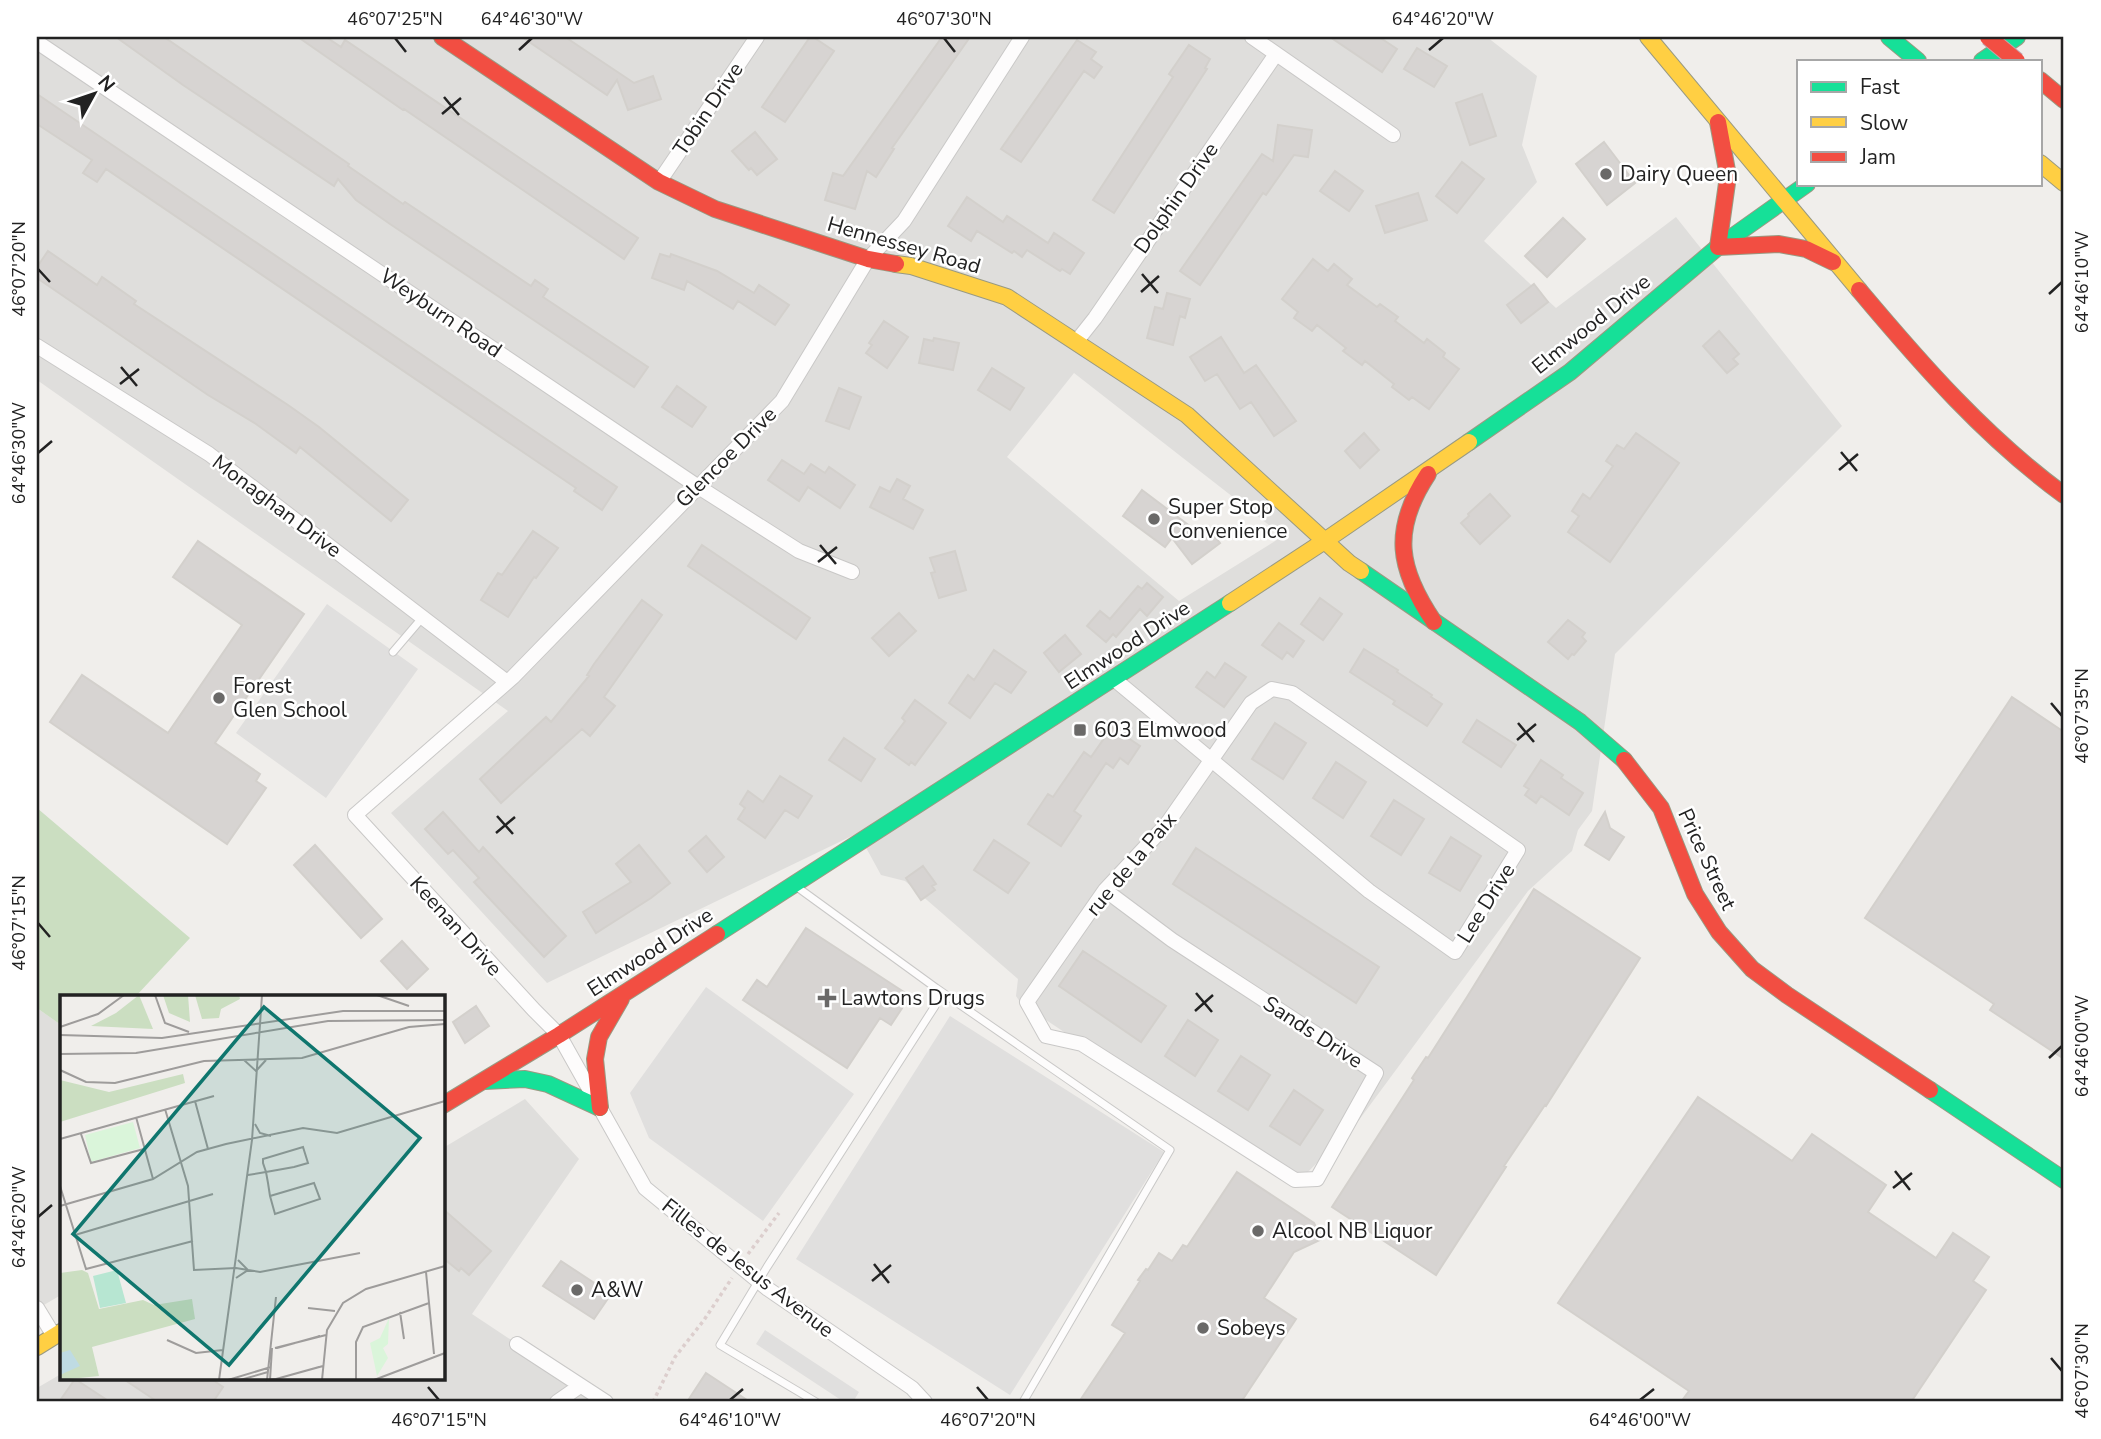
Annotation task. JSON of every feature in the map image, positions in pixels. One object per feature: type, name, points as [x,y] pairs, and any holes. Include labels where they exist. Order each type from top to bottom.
[{"type":"main road","name":"Hennessey Road","points":[[442,37],[659,182],[715,209],[868,259],[911,266],[1007,297],[1187,415],[1326,540]]},
{"type":"main road","points":[[1648,37],[1938,381],[1986,431],[2046,483],[2064,495]]},
{"type":"main road","points":[[1889,37],[1918,60]]},
{"type":"main road","points":[[1988,37],[2016,60]]},
{"type":"main road","points":[[1983,60],[2017,37]]},
{"type":"main road","points":[[2042,82],[2064,100]]},
{"type":"main road","points":[[1717,120],[1728,176],[1718,247],[1779,244],[1806,249],[1837,264]]},
{"type":"main road","points":[[2042,165],[2064,183]]},
{"type":"main road","name":"Elmwood Drive","points":[[444,1104],[559,1035],[794,885],[1326,540],[1570,372],[1718,247],[1804,186]]},
{"type":"main road","points":[[1434,622],[1411,584],[1403,553],[1404,521],[1415,490],[1436,464]]},
{"type":"main road","name":"Price Street","points":[[1326,540],[1349,563],[1580,722],[1624,760],[1661,808],[1695,894],[1719,932],[1752,969],[2064,1180]]},
{"type":"main road","points":[[600,1108],[595,1059],[599,1037],[625,993]]},
{"type":"main road","points":[[482,1082],[525,1079],[548,1084],[600,1108]]},
{"type":"main road","points":[[37,1347],[58,1334]]},
{"type":"street","name":"Tobin Drive","points":[[659,182],[757,37]]},
{"type":"street","name":"Glencoe Drive","points":[[355,815],[507,682],[782,401],[868,259],[904,221],[1022,37]]},
{"type":"street","points":[[1252,37],[1393,135]]},
{"type":"street","name":"Weyburn Road","points":[[37,41],[697,486],[799,551],[852,572]]},
{"type":"street","name":"Dolphin Drive","points":[[1076,342],[1276,54]]},
{"type":"street","name":"Monaghan Drive","points":[[37,346],[209,454],[507,682]]},
{"type":"street","points":[[1114,679],[1211,761]]},
{"type":"street","name":"Lee Drive","points":[[1272,689],[1293,692],[1518,850],[1455,952],[1368,891],[1211,761],[1251,703],[1272,689]]},
{"type":"street","name":"rue de la Paix","points":[[1027,1002],[1105,890],[1166,825],[1211,761]]},
{"type":"street","name":"Keenan Drive","points":[[355,815],[559,1035]]},
{"type":"street","name":"Sands Drive","points":[[1027,1002],[1046,1036],[1082,1044],[1295,1180],[1317,1179],[1376,1073],[1172,940],[1105,890]]},
{"type":"street","name":"Filles de Jesus Avenue","points":[[559,1035],[645,1188],[758,1281],[912,1388],[925,1402]]},
{"type":"street","points":[[37,1308],[58,1334]]},
{"type":"street","points":[[517,1344],[606,1402]]},
{"type":"street","points":[[557,1402],[580,1386]]},
{"type":"lane","points":[[393,652],[423,617]]},
{"type":"lane","points":[[794,885],[936,988],[1170,1150],[1023,1402]]},
{"type":"lane","points":[[816,1402],[720,1345],[758,1281],[935,1006],[936,988]]},
{"type":"path","points":[[653,1402],[675,1357],[704,1320],[758,1237],[779,1213]]},
{"type":"shaded area","points":[[37,37],[1487,37],[1537,76],[1522,145],[1537,182],[1484,241],[1556,308],[1676,217],[1842,426],[1615,654],[1592,811],[1578,830],[1572,851],[1528,891],[1359,1120],[1303,1177],[1281,1176],[1040,1016],[1029,1015],[1016,996],[1018,979],[905,881],[881,875],[858,833],[547,983],[391,813],[508,711],[37,380]],"holes":[[[1074,373],[1283,536],[1179,601],[1007,457]]]},
{"type":"shaded area","points":[[327,604],[418,669],[326,798],[236,733]]},
{"type":"shaded area","points":[[706,987],[854,1094],[763,1221],[649,1138],[630,1093]]},
{"type":"shaded area","points":[[37,1008],[60,1024],[60,1296],[37,1309]]},
{"type":"shaded area","points":[[950,1016],[1164,1152],[1010,1395],[796,1259]]},
{"type":"shaded area","points":[[525,1099],[579,1159],[472,1314],[605,1402],[37,1402],[37,1388],[60,1375],[60,1380],[444,1380],[444,1147]]},
{"type":"shaded area","points":[[765,1330],[859,1392],[853,1402],[844,1402],[756,1344]]},
{"type":"green space","points":[[37,808],[190,938],[137,995],[60,995],[60,1024],[37,1008]]},
{"type":"building","points":[[116,37],[164,37],[403,204],[405,202],[531,286],[535,280],[548,289],[543,297],[648,367],[634,387],[390,224],[356,200],[338,179],[334,186]]},
{"type":"building","points":[[298,37],[326,37],[341,47],[345,40],[638,238],[624,259]]},
{"type":"building","points":[[522,37],[565,37],[634,83],[653,76],[661,99],[628,110],[617,80],[607,95]]},
{"type":"building","points":[[810,37],[834,51],[785,122],[762,107]]},
{"type":"building","points":[[942,37],[970,37],[892,148],[894,149],[876,177],[867,171],[855,209],[825,200],[833,173],[843,176]]},
{"type":"building","points":[[1330,37],[1379,37],[1397,49],[1382,72]]},
{"type":"building","points":[[1077,40],[1096,52],[1091,59],[1102,67],[1094,78],[1084,71],[1021,162],[1001,149]]},
{"type":"building","points":[[1189,45],[1210,59],[1205,68],[1207,69],[1114,213],[1093,200],[1173,77],[1169,74]]},
{"type":"building","points":[[1417,48],[1447,66],[1434,87],[1404,69]]},
{"type":"building","points":[[37,94],[617,487],[602,510],[574,491],[576,488],[106,169],[97,182],[83,173],[92,160],[37,124]]},
{"type":"building","points":[[1482,94],[1496,136],[1470,145],[1456,103]]},
{"type":"building","points":[[1278,125],[1312,130],[1308,157],[1294,155],[1266,195],[1263,193],[1200,285],[1180,271],[1262,154],[1273,161]]},
{"type":"building","points":[[755,132],[777,159],[757,175],[732,151]]},
{"type":"building","name":"Dairy Queen","points":[[1604,142],[1635,183],[1607,205],[1576,164]]},
{"type":"building","points":[[1462,162],[1484,179],[1457,213],[1436,196]]},
{"type":"building","points":[[1335,171],[1363,191],[1349,211],[1320,191]]},
{"type":"building","points":[[1418,193],[1427,220],[1385,233],[1376,206]]},
{"type":"building","points":[[967,197],[1003,222],[1007,216],[1048,243],[1054,233],[1084,253],[1070,274],[1062,269],[1060,271],[1027,250],[1022,257],[1014,251],[1012,253],[977,231],[971,241],[948,226]]},
{"type":"building","points":[[1563,218],[1585,239],[1547,277],[1525,256]]},
{"type":"building","points":[[48,251],[97,285],[102,277],[136,301],[134,304],[288,405],[408,500],[391,521],[300,447],[296,453],[37,278],[37,267]]},
{"type":"building","points":[[660,254],[670,257],[671,254],[717,271],[754,293],[759,285],[789,305],[775,325],[738,301],[733,309],[687,281],[684,290],[652,278]]},
{"type":"building","points":[[1313,259],[1328,271],[1334,264],[1352,279],[1347,285],[1377,307],[1380,304],[1398,317],[1395,321],[1424,343],[1427,339],[1445,353],[1443,357],[1459,369],[1429,409],[1412,397],[1409,400],[1365,361],[1362,365],[1343,351],[1346,348],[1317,325],[1312,331],[1294,318],[1298,312],[1282,299]]},
{"type":"building","points":[[1534,284],[1548,302],[1521,323],[1507,305]]},
{"type":"building","points":[[1167,293],[1190,299],[1185,318],[1180,316],[1173,345],[1147,338],[1155,307],[1163,309]]},
{"type":"building","points":[[884,321],[908,337],[887,368],[866,353],[872,345],[869,343]]},
{"type":"building","points":[[1719,331],[1739,354],[1733,359],[1738,364],[1727,373],[1703,346]]},
{"type":"building","points":[[1221,337],[1244,373],[1256,365],[1296,421],[1274,436],[1251,402],[1240,409],[1217,374],[1205,381],[1190,357]]},
{"type":"building","points":[[934,338],[959,343],[953,370],[919,363],[924,339],[933,341]]},
{"type":"building","points":[[992,368],[1024,388],[1010,410],[978,390]]},
{"type":"building","points":[[677,386],[706,407],[692,427],[662,407]]},
{"type":"building","points":[[839,388],[861,397],[849,429],[826,421]]},
{"type":"building","points":[[1364,433],[1379,450],[1360,468],[1345,451]]},
{"type":"building","points":[[1636,433],[1679,463],[1610,562],[1568,532],[1579,516],[1572,511],[1583,494],[1590,499],[1613,466],[1606,461],[1617,445],[1624,449]]},
{"type":"building","points":[[782,460],[804,474],[811,464],[825,473],[829,467],[855,485],[840,508],[808,487],[799,501],[768,480]]},
{"type":"building","points":[[897,479],[910,486],[903,499],[923,510],[913,529],[870,507],[880,487],[890,492]]},
{"type":"building","name":"Super Stop Convenience","points":[[1142,490],[1199,533],[1207,527],[1220,543],[1192,564],[1172,538],[1165,547],[1123,516]]},
{"type":"building","points":[[1490,494],[1510,516],[1480,544],[1461,523]]},
{"type":"building","points":[[533,531],[558,548],[536,578],[534,577],[508,617],[481,600],[498,573],[502,575]]},
{"type":"building","name":"Forest Glen School","points":[[198,541],[304,614],[215,743],[260,774],[256,781],[266,788],[227,844],[50,722],[82,675],[168,733],[242,625],[173,577]]},
{"type":"building","points":[[702,545],[810,618],[796,639],[688,566]]},
{"type":"building","points":[[955,551],[966,590],[939,598],[931,573],[935,572],[930,558]]},
{"type":"building","points":[[1147,583],[1163,597],[1147,616],[1140,609],[1116,637],[1113,634],[1106,642],[1087,626],[1100,611],[1110,619],[1138,586],[1142,589]]},
{"type":"building","points":[[1320,598],[1342,614],[1323,640],[1301,624]]},
{"type":"building","points":[[642,600],[662,615],[604,697],[615,706],[590,736],[582,729],[501,803],[480,779],[546,717],[551,722],[589,676],[587,675],[594,664]]},
{"type":"building","points":[[899,613],[916,631],[889,656],[872,638]]},
{"type":"building","points":[[1568,620],[1585,633],[1582,637],[1586,641],[1568,659],[1548,642]]},
{"type":"building","points":[[1279,623],[1304,641],[1293,657],[1287,652],[1282,659],[1262,645]]},
{"type":"building","points":[[1065,635],[1081,654],[1059,672],[1044,653]]},
{"type":"building","points":[[1364,649],[1398,670],[1397,672],[1442,704],[1427,726],[1350,672]]},
{"type":"building","points":[[994,650],[1026,672],[1011,693],[995,683],[970,718],[949,703],[968,675],[974,680]]},
{"type":"building","points":[[1225,663],[1246,677],[1224,707],[1196,687],[1207,672],[1215,678]]},
{"type":"building","points":[[2012,697],[2064,732],[2064,1059],[1990,1010],[1994,1004],[1865,918]]},
{"type":"building","points":[[915,700],[946,723],[915,765],[911,762],[909,765],[885,748],[905,721],[902,718]]},
{"type":"building","points":[[1477,720],[1516,745],[1501,767],[1463,742]]},
{"type":"building","points":[[1275,723],[1306,743],[1283,779],[1252,759]]},
{"type":"building","points":[[1112,727],[1140,746],[1128,764],[1120,758],[1113,768],[1106,763],[1074,811],[1081,816],[1061,846],[1028,824],[1048,794],[1053,797],[1084,752],[1091,757]]},
{"type":"building","points":[[844,738],[875,759],[861,781],[829,760]]},
{"type":"building","points":[[1541,760],[1583,793],[1569,815],[1541,796],[1536,803],[1525,795],[1529,789],[1524,786]]},
{"type":"building","points":[[1336,762],[1366,782],[1343,818],[1313,798]]},
{"type":"building","points":[[780,776],[812,796],[798,818],[785,810],[765,838],[738,819],[745,808],[740,804],[748,791],[763,802]]},
{"type":"building","points":[[1394,800],[1424,819],[1401,855],[1371,836]]},
{"type":"building","points":[[443,812],[479,852],[483,847],[566,936],[544,957],[474,882],[479,878],[453,850],[448,854],[425,829]]},
{"type":"building","points":[[1605,812],[1610,828],[1624,837],[1609,860],[1585,845]]},
{"type":"building","points":[[706,836],[724,857],[707,872],[689,851]]},
{"type":"building","points":[[1451,837],[1481,856],[1460,891],[1429,873]]},
{"type":"building","points":[[994,840],[1029,863],[1008,893],[974,870]]},
{"type":"building","points":[[315,845],[382,919],[361,938],[294,865]]},
{"type":"building","points":[[639,845],[670,883],[596,933],[583,912],[631,882],[616,864]]},
{"type":"building","points":[[1196,848],[1379,967],[1356,1003],[1173,884]]},
{"type":"building","points":[[923,866],[936,884],[932,886],[935,890],[921,900],[906,878]]},
{"type":"building","points":[[1534,889],[1640,958],[1436,1275],[1332,1207]]},
{"type":"building","name":"Lawtons Drugs","points":[[806,928],[910,996],[891,1025],[880,1018],[847,1068],[743,1000],[757,980],[767,987]]},
{"type":"building","points":[[402,941],[428,969],[407,989],[381,961]]},
{"type":"building","points":[[1083,951],[1166,1006],[1141,1042],[1059,986]]},
{"type":"building","points":[[476,1006],[489,1026],[465,1043],[453,1022]]},
{"type":"building","points":[[1188,1020],[1218,1040],[1195,1076],[1165,1056]]},
{"type":"building","points":[[1241,1056],[1270,1075],[1248,1110],[1218,1091]]},
{"type":"building","points":[[1294,1090],[1323,1110],[1300,1145],[1270,1126]]},
{"type":"building","points":[[1698,1097],[1792,1161],[1812,1134],[1886,1185],[1868,1212],[1936,1258],[1953,1233],[1989,1257],[1973,1281],[1986,1290],[1911,1402],[1681,1402],[1689,1391],[1558,1303]]},
{"type":"building","name":"Sobeys","points":[[1237,1172],[1314,1223],[1322,1239],[1294,1252],[1264,1298],[1296,1319],[1241,1402],[1079,1402],[1125,1333],[1112,1325],[1140,1281],[1138,1280],[1159,1253],[1172,1261],[1183,1245],[1187,1247]]},
{"type":"building","points":[[444,1210],[491,1251],[469,1275],[461,1268],[459,1271],[444,1259]]},
{"type":"building","name":"A&W","points":[[561,1261],[611,1294],[594,1319],[543,1286]]},
{"type":"building","points":[[706,1373],[750,1402],[687,1402]]},
{"type":"building","points":[[77,1380],[110,1402],[59,1402]]},
{"type":"building","points":[[125,1380],[213,1380],[223,1387],[213,1402],[158,1402]]},
{"type":"traffic: fast","points":[[1889,37],[1917,60]]},
{"type":"traffic: fast","points":[[1983,60],[2017,37]]},
{"type":"traffic: fast","points":[[1469,442],[1570,372],[1718,247],[1804,186]]},
{"type":"traffic: fast","points":[[1361,571],[1580,722],[1624,760]]},
{"type":"traffic: fast","points":[[717,934],[1230,603]]},
{"type":"traffic: fast","points":[[485,1081],[525,1079],[548,1084],[600,1108]]},
{"type":"traffic: fast","points":[[1930,1090],[2064,1180]]},
{"type":"traffic: slow","points":[[1648,37],[1859,290]]},
{"type":"traffic: slow","points":[[2042,165],[2064,183]]},
{"type":"traffic: slow","points":[[896,264],[911,266],[1007,297],[1187,415],[1361,571]]},
{"type":"traffic: slow","points":[[1230,603],[1469,442]]},
{"type":"traffic: slow","points":[[37,1347],[60,1333]]},
{"type":"traffic: jam","points":[[442,37],[659,182],[715,209],[868,259],[896,264]]},
{"type":"traffic: jam","points":[[1988,37],[2016,60]]},
{"type":"traffic: jam","points":[[2042,82],[2064,100]]},
{"type":"traffic: jam","points":[[1718,122],[1728,176],[1718,247],[1779,244],[1806,249],[1833,262]]},
{"type":"traffic: jam","points":[[1859,290],[1955,399],[2007,449],[2064,495]]},
{"type":"traffic: jam","points":[[1428,474],[1408,513],[1404,549],[1413,584],[1434,622]]},
{"type":"traffic: jam","points":[[1624,760],[1661,808],[1695,894],[1719,932],[1752,969],[1930,1090]]},
{"type":"traffic: jam","points":[[444,1104],[717,934]]},
{"type":"traffic: jam","points":[[600,1108],[595,1059],[599,1037],[621,999]]},
{"type":"place","name":"Dairy Queen","points":[[1606,174]]},
{"type":"place","name":"Super Stop Convenience","points":[[1154,519]]},
{"type":"place","name":"Forest Glen School","points":[[219,698]]},
{"type":"place","name":"603 Elmwood","points":[[1080,730]]},
{"type":"place","name":"Lawtons Drugs","points":[[827,998]]},
{"type":"place","name":"Alcool NB Liquor","points":[[1258,1231]]},
{"type":"place","name":"A&W","points":[[577,1290]]},
{"type":"place","name":"Sobeys","points":[[1203,1328]]}]
